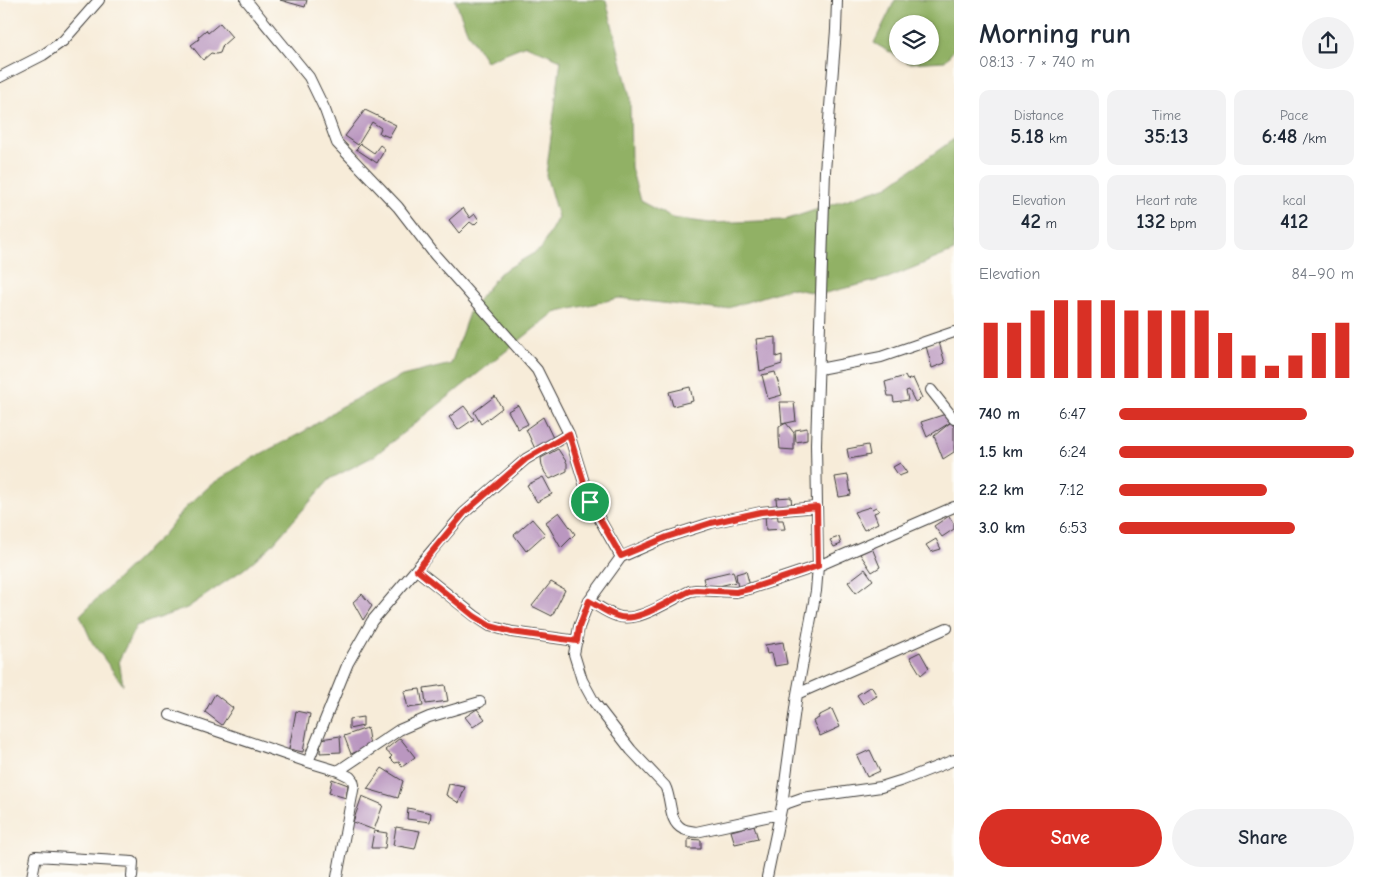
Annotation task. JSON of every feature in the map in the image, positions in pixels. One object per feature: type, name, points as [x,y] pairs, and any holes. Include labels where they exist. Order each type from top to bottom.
[{"type":"street","points":[[0,78],[43,55],[63,41],[99,0]]},
{"type":"street","points":[[246,0],[308,77],[325,110],[337,143],[398,207],[435,255],[537,370],[569,434],[590,502],[621,556]]},
{"type":"street","points":[[767,877],[781,809],[797,694],[816,591],[818,566],[816,444],[825,171],[837,0]]},
{"type":"street","points":[[819,369],[881,357],[954,332]]},
{"type":"street","points":[[932,390],[954,419]]},
{"type":"street","points":[[308,762],[348,663],[372,621],[464,513],[526,459],[569,434]]},
{"type":"street","points":[[817,507],[761,512],[711,523],[667,537],[621,556],[589,601],[579,627],[574,654],[582,680],[594,702],[631,750],[666,786],[675,821],[683,829],[696,832],[781,809],[802,798],[880,787],[954,760]]},
{"type":"street","points":[[589,601],[618,617],[625,618],[635,617],[690,591],[736,592],[749,589],[818,566],[954,507]]},
{"type":"street","points":[[417,570],[474,616],[490,626],[512,632],[577,641]]},
{"type":"street","points":[[797,694],[947,628]]},
{"type":"street","points":[[338,771],[399,730],[428,717],[480,702]]},
{"type":"street","points":[[170,715],[338,771],[350,777],[354,785],[337,877]]},
{"type":"street","points":[[32,877],[36,856],[133,862],[132,877]]},
{"type":"green space","points":[[455,0],[606,0],[630,97],[631,167],[640,201],[672,218],[710,223],[785,220],[888,186],[954,139],[954,251],[888,278],[821,294],[790,288],[722,310],[619,298],[554,313],[374,456],[330,479],[271,546],[244,569],[187,608],[136,626],[119,660],[123,685],[92,642],[80,615],[164,534],[184,509],[212,484],[249,460],[303,432],[340,407],[402,376],[451,364],[470,310],[500,273],[541,249],[558,217],[546,175],[561,60],[526,45],[486,61],[468,33]]},
{"type":"green space","points":[[895,0],[954,0],[954,50],[945,61],[939,61],[939,15],[889,15],[889,52],[874,43]]},
{"type":"building","points":[[280,0],[307,0],[305,7]]},
{"type":"building","points":[[220,23],[232,37],[223,45],[220,53],[211,53],[203,60],[191,45],[206,30],[208,33]]},
{"type":"building","points":[[365,110],[396,125],[389,137],[379,133],[381,128],[372,122],[358,145],[345,136]]},
{"type":"building","points":[[361,144],[374,153],[380,145],[385,149],[377,163],[356,149]]},
{"type":"building","points":[[463,208],[470,218],[475,214],[479,220],[474,225],[470,222],[459,233],[449,220]]},
{"type":"building","points":[[776,337],[776,357],[782,355],[782,364],[760,371],[756,339]]},
{"type":"building","points":[[939,342],[945,363],[932,368],[926,346]]},
{"type":"building","points":[[775,372],[782,395],[768,399],[762,375]]},
{"type":"building","points":[[905,376],[907,380],[913,378],[922,398],[915,402],[909,390],[906,391],[908,400],[894,402],[893,396],[888,396],[885,382]]},
{"type":"building","points":[[690,387],[693,401],[673,406],[669,392]]},
{"type":"building","points":[[495,396],[502,408],[481,424],[474,412]]},
{"type":"building","points":[[780,402],[794,402],[796,421],[782,424]]},
{"type":"building","points":[[518,405],[528,424],[518,429],[508,411]]},
{"type":"building","points":[[464,406],[474,419],[458,430],[449,417]]},
{"type":"building","points":[[946,414],[951,422],[927,437],[921,422]]},
{"type":"building","points":[[543,417],[554,440],[536,451],[526,429]]},
{"type":"building","points":[[951,422],[954,427],[954,452],[943,459],[934,436]]},
{"type":"building","points":[[786,423],[794,433],[794,450],[780,449],[779,427]]},
{"type":"building","points":[[807,428],[807,440],[796,442],[795,430]]},
{"type":"building","points":[[868,445],[870,455],[849,459],[847,449]]},
{"type":"building","points":[[558,449],[567,463],[567,471],[550,479],[542,466],[541,458]]},
{"type":"building","points":[[900,463],[907,473],[899,476],[893,467]]},
{"type":"building","points":[[848,475],[851,495],[839,497],[835,477]]},
{"type":"building","points":[[543,477],[552,494],[537,502],[527,485]]},
{"type":"building","points":[[791,497],[792,508],[777,509],[776,498]]},
{"type":"building","points":[[870,507],[872,509],[876,507],[879,511],[874,513],[878,523],[864,530],[854,512]]},
{"type":"building","points":[[559,512],[575,534],[561,548],[546,522]]},
{"type":"building","points":[[777,512],[778,520],[783,520],[785,529],[766,530],[765,513]]},
{"type":"building","points":[[949,516],[954,524],[954,529],[942,537],[934,526]]},
{"type":"building","points":[[532,519],[545,534],[526,551],[514,535]]},
{"type":"building","points":[[839,537],[841,544],[834,547],[830,540]]},
{"type":"building","points":[[936,539],[941,549],[931,552],[926,545]]},
{"type":"building","points":[[872,548],[880,567],[872,572],[860,554]]},
{"type":"building","points":[[865,569],[873,580],[856,593],[848,582]]},
{"type":"building","points":[[733,571],[736,582],[706,589],[703,578]]},
{"type":"building","points":[[746,571],[750,586],[738,589],[736,574]]},
{"type":"building","points":[[551,582],[565,590],[552,616],[532,606]]},
{"type":"building","points":[[362,594],[372,606],[363,620],[353,602]]},
{"type":"building","points":[[783,642],[787,664],[775,666],[772,653],[767,654],[765,645]]},
{"type":"building","points":[[920,652],[929,668],[921,675],[910,657]]},
{"type":"building","points":[[445,685],[448,701],[426,704],[424,688]]},
{"type":"building","points":[[871,686],[877,696],[863,704],[857,695]]},
{"type":"building","points":[[420,689],[423,706],[408,708],[404,691]]},
{"type":"building","points":[[215,694],[233,708],[222,725],[205,712]]},
{"type":"building","points":[[477,709],[485,719],[473,727],[465,717]]},
{"type":"building","points":[[832,709],[840,727],[820,736],[813,721],[819,718],[818,716]]},
{"type":"building","points":[[296,711],[310,714],[303,752],[289,749]]},
{"type":"building","points":[[363,717],[363,726],[349,729],[349,719]]},
{"type":"building","points":[[367,728],[370,746],[351,754],[344,736]]},
{"type":"building","points":[[340,736],[341,752],[320,753],[321,739]]},
{"type":"building","points":[[400,738],[415,757],[402,767],[399,762],[395,763],[390,758],[392,756],[385,750]]},
{"type":"building","points":[[870,750],[880,771],[867,777],[857,756]]},
{"type":"building","points":[[382,768],[403,781],[398,798],[367,789]]},
{"type":"building","points":[[332,779],[348,785],[346,798],[329,793]]},
{"type":"building","points":[[449,784],[465,787],[459,803],[446,795]]},
{"type":"building","points":[[362,796],[383,805],[374,830],[353,822]]},
{"type":"building","points":[[408,808],[431,813],[430,822],[407,819]]},
{"type":"building","points":[[754,825],[758,839],[735,844],[731,831]]},
{"type":"building","points":[[396,827],[420,831],[415,849],[393,845]]},
{"type":"building","points":[[374,831],[387,833],[385,848],[371,848]]},
{"type":"building","points":[[688,839],[701,840],[701,849],[688,849]]},
{"type":"route","points":[[569,434],[590,502],[621,556],[667,537],[711,523],[761,512],[817,507],[818,566],[736,592],[690,591],[635,617],[618,617],[589,601],[579,627],[577,641],[512,632],[490,626],[474,616],[417,570],[464,513],[526,459],[569,434]]}]
